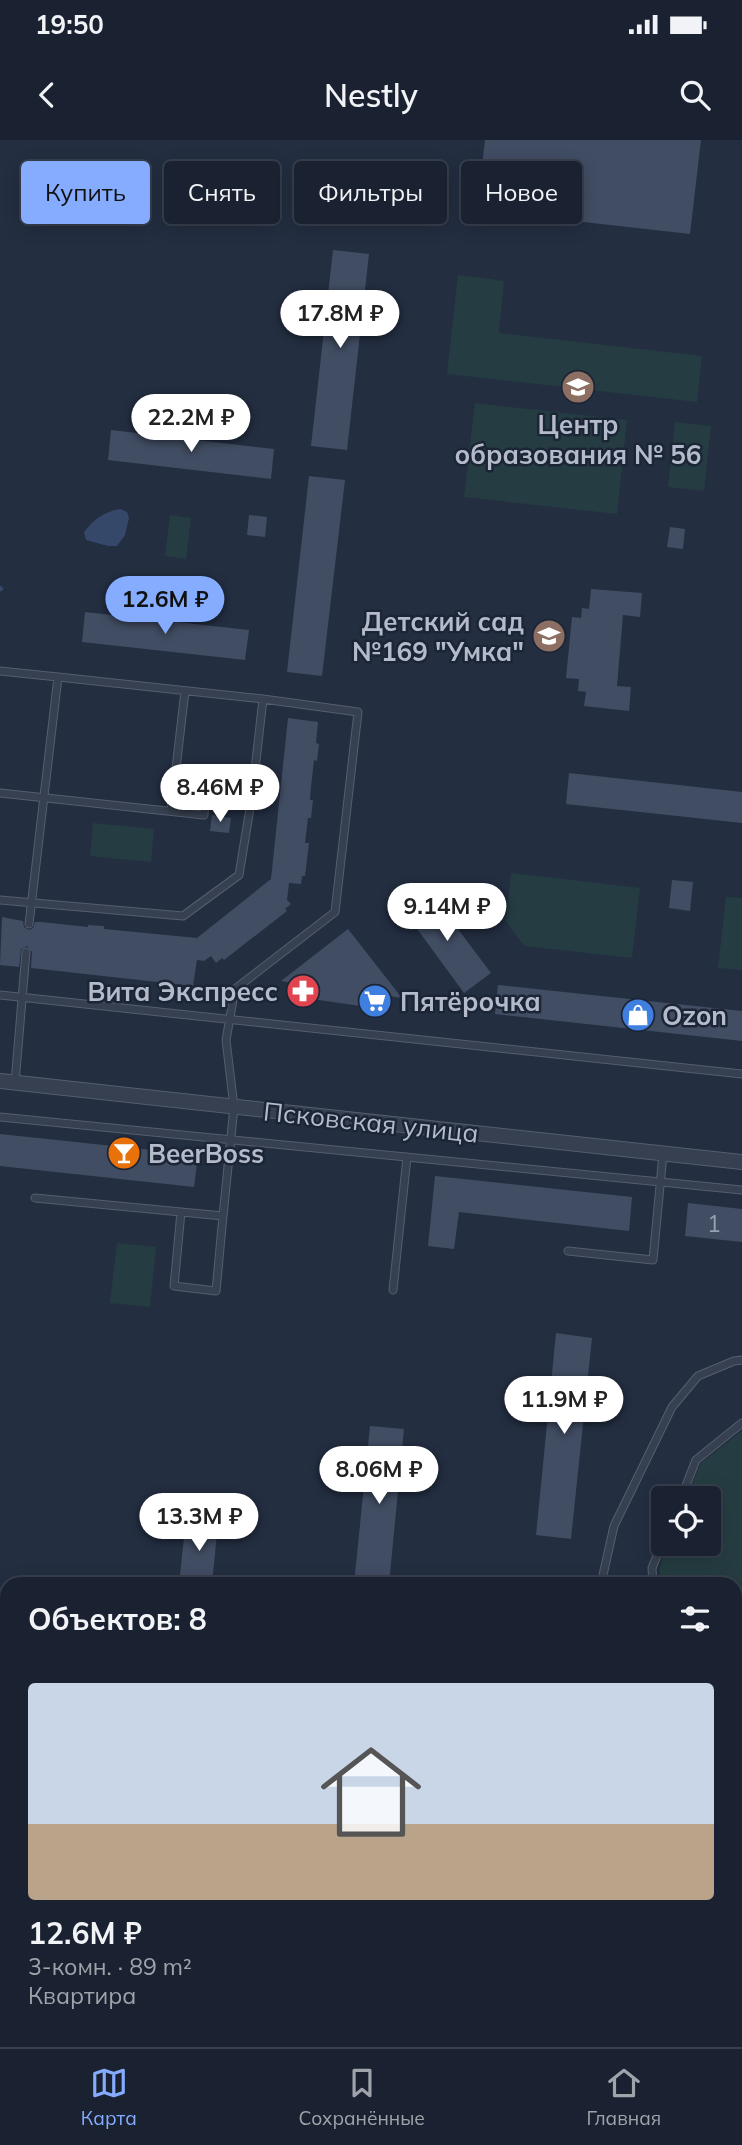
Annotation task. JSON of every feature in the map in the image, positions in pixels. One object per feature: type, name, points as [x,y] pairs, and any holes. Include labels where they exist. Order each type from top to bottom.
[{"type":"street","name":"Псковская улица","points":[[0,1081],[742,1162]]},
{"type":"lane","points":[[0,671],[263,699],[358,712],[335,912],[235,989],[226,1040],[234,1107],[216,1291],[174,1286],[181,1212]]},
{"type":"lane","points":[[29,924],[58,677]]},
{"type":"lane","points":[[172,811],[185,691]]},
{"type":"lane","points":[[0,900],[183,916],[239,875],[253,796],[263,699]]},
{"type":"lane","points":[[0,793],[204,815],[206,791],[253,796]]},
{"type":"lane","points":[[16,1083],[26,952]]},
{"type":"lane","points":[[0,995],[742,1074]]},
{"type":"lane","points":[[0,1117],[742,1190]]},
{"type":"lane","points":[[568,1251],[653,1260],[663,1154]]},
{"type":"lane","points":[[393,1290],[407,1157]]},
{"type":"lane","points":[[35,1198],[223,1216]]},
{"type":"lane","points":[[603,1577],[614,1525],[672,1407],[698,1376],[742,1360]]},
{"type":"lane","points":[[686,1486],[696,1460],[742,1423]]},
{"type":"lane","points":[[653,1577],[652,1568],[657,1556]]},
{"type":"green space","points":[[458,275],[504,281],[499,333],[702,356],[697,402],[447,374]]},
{"type":"green space","points":[[475,403],[627,420],[617,514],[464,497]]},
{"type":"green space","points":[[675,422],[711,426],[704,491],[668,487]]},
{"type":"green space","points":[[170,515],[191,518],[186,559],[165,556]]},
{"type":"green space","points":[[93,823],[154,829],[151,862],[90,856]]},
{"type":"green space","points":[[511,873],[640,888],[632,958],[524,946],[506,921]]},
{"type":"green space","points":[[726,897],[742,898],[742,970],[718,968]]},
{"type":"green space","points":[[117,1243],[156,1247],[150,1307],[110,1303]]},
{"type":"green space","points":[[742,1431],[742,1577],[659,1577],[664,1556],[721,1556],[721,1486],[692,1484],[701,1463]]},
{"type":"water","points":[[120,509],[127,512],[129,518],[125,535],[117,546],[86,540],[84,532],[92,523],[104,514]]},
{"type":"building","points":[[485,140],[701,140],[690,234],[582,222],[582,161],[483,161]]},
{"type":"building","points":[[333,250],[369,254],[347,450],[311,446]]},
{"type":"building","points":[[111,430],[274,449],[271,479],[108,460]]},
{"type":"building","points":[[309,476],[345,480],[322,676],[287,672]]},
{"type":"building","points":[[249,515],[267,517],[265,537],[247,535]]},
{"type":"building","points":[[670,527],[685,529],[683,549],[667,547]]},
{"type":"building","points":[[591,589],[642,593],[640,617],[623,615],[617,686],[631,687],[629,711],[584,706],[586,692],[578,691],[579,679],[566,678],[572,617],[581,618],[582,608],[589,609]]},
{"type":"building","points":[[85,612],[249,630],[245,660],[82,642]]},
{"type":"building","points":[[288,718],[318,722],[316,743],[319,744],[317,761],[314,760],[310,800],[313,800],[305,843],[309,843],[305,876],[302,876],[301,884],[289,883],[287,900],[291,904],[285,909],[287,911],[224,960],[222,958],[216,963],[211,956],[204,961],[197,960],[193,986],[31,968],[32,952],[27,946],[21,949],[19,967],[0,965],[2,917],[23,921],[24,927],[29,930],[35,922],[41,922],[104,926],[104,929],[197,938],[271,879]]},
{"type":"building","points":[[569,773],[742,792],[742,823],[566,804]]},
{"type":"building","points":[[212,815],[231,818],[229,833],[210,831]]},
{"type":"building","points":[[672,880],[693,882],[690,911],[669,908]]},
{"type":"building","points":[[430,892],[491,973],[464,993],[404,911]]},
{"type":"building","points":[[348,929],[402,998],[383,995],[381,1009],[298,997],[300,984],[281,981]]},
{"type":"building","points":[[498,985],[742,1011],[742,1041],[495,1014]]},
{"type":"building","points":[[0,1134],[198,1155],[194,1187],[0,1166]]},
{"type":"building","points":[[435,1176],[632,1197],[629,1231],[459,1212],[454,1249],[428,1246]]},
{"type":"building","points":[[688,1203],[742,1209],[742,1242],[685,1236]]},
{"type":"building","points":[[556,1333],[592,1338],[571,1539],[536,1535]]},
{"type":"building","points":[[370,1426],[404,1429],[390,1577],[355,1577]]},
{"type":"building","points":[[186,1519],[218,1523],[213,1577],[180,1577]]},
{"type":"place","name":"Центр образования № 56","points":[[578,387]]},
{"type":"place","name":"Детский сад №169 \"Умка\"","points":[[549,636]]},
{"type":"place","name":"Вита Экспресс","points":[[303,991]]},
{"type":"place","name":"Пятёрочка","points":[[375,1001]]},
{"type":"place","name":"Ozon","points":[[638,1015]]},
{"type":"place","name":"BeerBoss","points":[[124,1153]]}]
